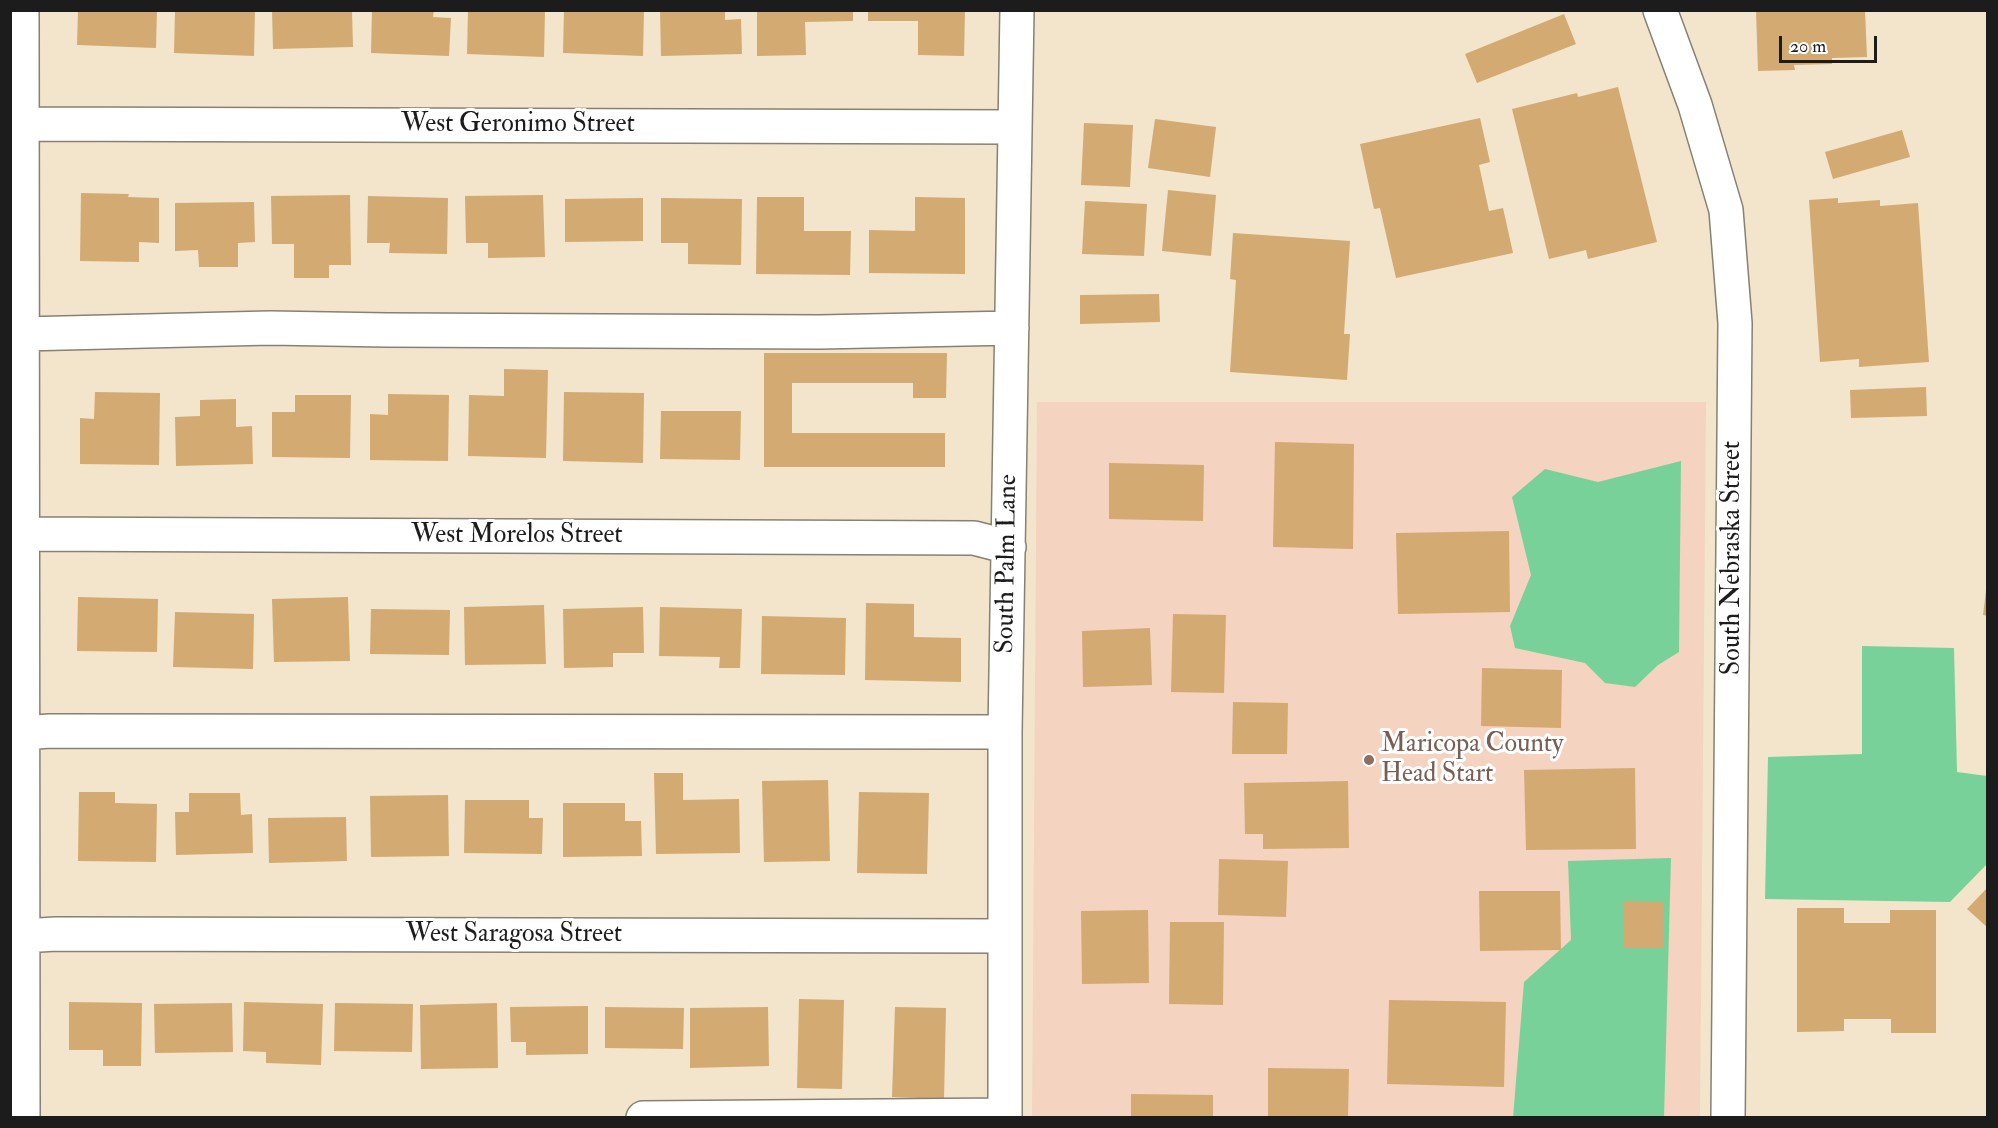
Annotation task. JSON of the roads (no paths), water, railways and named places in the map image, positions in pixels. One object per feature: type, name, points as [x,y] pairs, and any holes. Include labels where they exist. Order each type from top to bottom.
[{"type":"street","points":[[22,10],[23,1118]]},
{"type":"street","name":"South Palm Lane","points":[[1005,1116],[1005,732],[1017,10]]},
{"type":"street","name":"South Nebraska Street","points":[[1660,10],[1695,105],[1726,210],[1734,323],[1728,1118]]},
{"type":"street","name":"West Geronimo Street","points":[[22,124],[1014,127]]},
{"type":"street","points":[[23,334],[270,328],[820,332],[1012,328]]},
{"type":"street","name":"West Morelos Street","points":[[23,534],[974,538],[1009,547]]},
{"type":"street","points":[[23,733],[50,731],[1005,732]]},
{"type":"street","name":"West Saragosa Street","points":[[23,936],[56,934],[1005,936]]},
{"type":"street","points":[[643,1118],[1005,1116]]},
{"type":"place","name":"Maricopa County Head Start","points":[[1369,760]]}]
